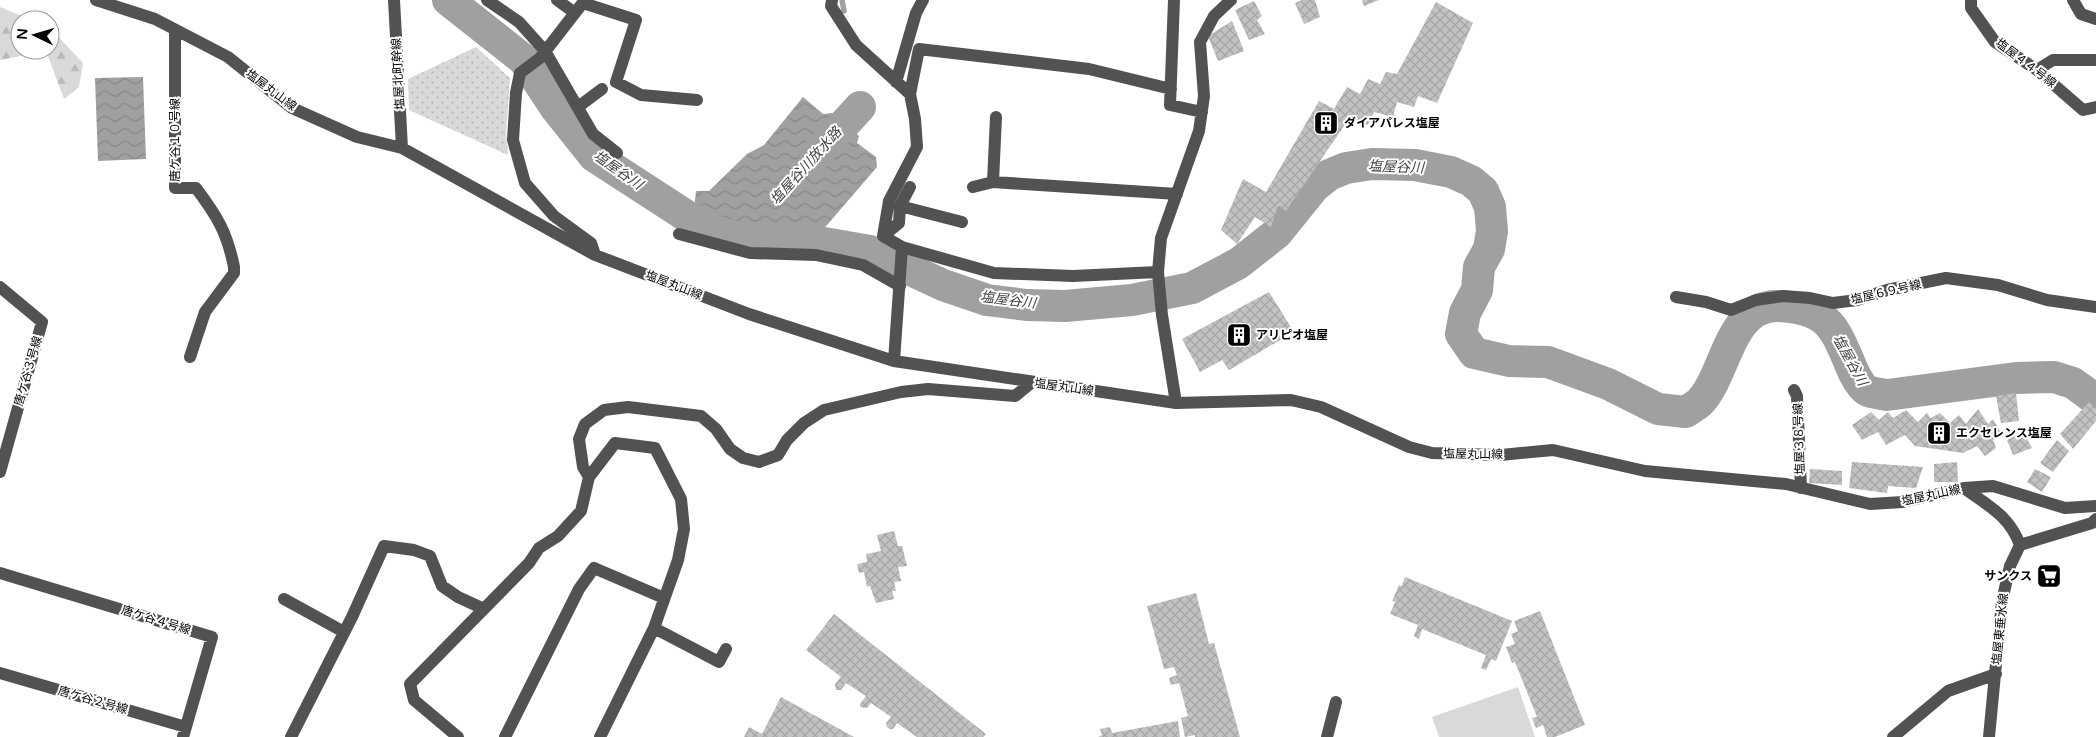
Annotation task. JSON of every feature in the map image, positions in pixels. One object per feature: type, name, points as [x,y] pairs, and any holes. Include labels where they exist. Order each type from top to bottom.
[{"type":"street","name":"塩屋丸山線","points":[[96,0],[155,19],[228,58],[292,108],[357,137],[402,148],[595,254],[749,314],[894,361],[1176,403],[1291,400],[1321,407],[1409,446],[1432,453],[1501,455],[1553,450],[1645,471],[1786,484],[1870,504],[1903,502],[1964,488],[1993,486],[2065,508],[2096,506]]},
{"type":"street","name":"塩屋北町幹線","points":[[394,0],[402,148]]},
{"type":"street","points":[[487,0],[519,22],[578,107],[593,134],[617,152]]},
{"type":"street","points":[[557,0],[636,20],[616,82],[641,95],[697,100]]},
{"type":"street","points":[[832,0],[831,6],[856,45],[910,94]]},
{"type":"street","points":[[896,82],[916,13],[923,0]]},
{"type":"street","points":[[1174,0],[1170,105],[1202,112]]},
{"type":"street","points":[[1176,403],[1162,315],[1158,272],[1161,238],[1199,131],[1204,96],[1200,42],[1214,16],[1231,0]]},
{"type":"street","name":"塩屋４４号線","points":[[1971,0],[1971,8],[1995,42],[2037,70],[2084,110],[2096,107]]},
{"type":"street","points":[[2073,0],[2081,14],[2096,20]]},
{"type":"street","points":[[581,5],[542,55],[520,73],[516,94],[513,140],[525,184],[554,216],[591,243],[595,254]]},
{"type":"street","name":"唐ケ谷１０号線","points":[[175,30],[175,188],[196,188],[208,203],[223,226],[234,267],[234,273],[205,312],[190,357]]},
{"type":"street","points":[[883,236],[889,201],[917,147],[915,119],[910,94],[919,49],[1089,69],[1171,90]]},
{"type":"street","points":[[2037,70],[2053,60],[2096,60]]},
{"type":"street","points":[[578,107],[602,90]]},
{"type":"street","points":[[993,182],[996,117]]},
{"type":"street","points":[[973,187],[993,182],[1177,194]]},
{"type":"street","points":[[883,236],[899,223],[900,206],[910,186]]},
{"type":"street","points":[[900,206],[962,222]]},
{"type":"street","points":[[679,234],[750,253],[816,255],[863,265],[900,286]]},
{"type":"street","points":[[883,236],[902,247],[994,273],[1073,276],[1158,272]]},
{"type":"street","points":[[894,361],[902,247]]},
{"type":"street","name":"塩屋６９号線","points":[[1676,297],[1706,302],[1731,310],[1756,300],[1783,296],[1810,298],[1832,303],[1857,300],[1887,290],[1946,278],[1998,285],[2047,300],[2096,307]]},
{"type":"street","name":"唐ケ谷３号線","points":[[0,287],[42,322],[0,472]]},
{"type":"street","points":[[589,477],[583,467],[579,439],[585,424],[604,410],[628,407],[701,416],[716,429],[730,449],[743,458],[759,462],[778,455],[787,440],[804,422],[824,410],[901,392],[928,389],[1014,396],[1032,382]]},
{"type":"street","name":"塩屋３８号線","points":[[1794,390],[1797,396],[1801,488]]},
{"type":"street","points":[[458,737],[414,700],[410,684],[529,563],[539,548],[558,536],[581,511],[589,477],[615,443],[655,448],[681,499],[684,530],[678,560],[654,628],[600,737]]},
{"type":"street","points":[[1964,488],[2002,516],[2014,529],[2020,545],[2092,523],[2096,519]]},
{"type":"street","name":"塩屋東垂水線","points":[[1989,737],[2002,601],[2010,566],[2020,545]]},
{"type":"street","points":[[291,737],[344,632],[384,546],[414,550],[430,556],[442,586],[458,597],[484,609]]},
{"type":"street","points":[[505,737],[579,589],[594,568],[664,598]]},
{"type":"street","name":"唐ケ谷４号線","points":[[0,573],[212,637],[185,732]]},
{"type":"street","points":[[284,599],[344,632]]},
{"type":"street","points":[[654,628],[719,662],[726,649]]},
{"type":"street","name":"唐ケ谷２号線","points":[[0,673],[185,732]]},
{"type":"street","points":[[1893,737],[1948,691],[1996,674]]},
{"type":"street","points":[[1327,737],[1336,702]]},
{"type":"green space","points":[[0,7],[10,11],[10,58],[0,60]]},
{"type":"green space","points":[[60,39],[83,63],[79,87],[64,99],[49,60],[60,60]]},
{"type":"green space","points":[[476,47],[510,78],[506,132],[508,155],[409,110],[408,79]]},
{"type":"green space","points":[[1518,687],[1535,737],[1439,737],[1432,717]]},
{"type":"water","points":[[143,77],[146,159],[98,161],[95,78]]},
{"type":"water","points":[[803,97],[823,114],[832,113],[859,136],[857,143],[876,157],[877,167],[821,232],[736,228],[694,210],[696,191],[709,191],[747,154],[764,145]]},
{"type":"building","points":[[1302,0],[1315,0],[1320,17],[1304,24],[1295,3]]},
{"type":"building","points":[[1362,0],[1379,0],[1364,6]]},
{"type":"building","points":[[1254,1],[1262,16],[1257,20],[1265,34],[1249,40],[1235,10]]},
{"type":"building","name":"ダイアパレス塩屋","points":[[1436,2],[1473,23],[1437,103],[1418,96],[1414,107],[1397,102],[1393,117],[1374,112],[1368,125],[1348,120],[1286,211],[1278,205],[1271,227],[1255,217],[1237,244],[1221,230],[1243,179],[1266,192],[1319,101],[1334,109],[1347,87],[1360,94],[1368,79],[1380,84],[1386,72],[1397,74]]},
{"type":"building","points":[[1232,21],[1244,51],[1218,61],[1208,36]]},
{"type":"building","name":"アリピオ塩屋","points":[[1269,292],[1294,332],[1229,370],[1222,360],[1200,372],[1182,339]]},
{"type":"building","points":[[2016,393],[2019,421],[2001,423],[1996,396]]},
{"type":"building","points":[[2089,402],[2096,409],[2096,421],[2073,449],[2060,434]]},
{"type":"building","name":"エクセレンス塩屋","points":[[1978,409],[1988,424],[1993,419],[2001,433],[1993,440],[1996,448],[1985,456],[1977,446],[1963,453],[1915,446],[1905,435],[1886,445],[1878,432],[1862,440],[1852,425],[1871,412],[1879,420],[1888,412],[1893,418],[1906,410],[1918,422],[1927,413],[1931,418],[1940,413],[1950,423],[1959,415],[1966,424]]},
{"type":"building","points":[[2023,431],[2032,448],[2013,455],[2007,440]]},
{"type":"building","points":[[2057,440],[2069,451],[2053,472],[2040,463]]},
{"type":"building","points":[[1852,462],[1923,467],[1916,488],[1888,486],[1887,493],[1849,488]]},
{"type":"building","points":[[1957,462],[1958,482],[1934,482],[1934,464]]},
{"type":"building","points":[[1810,469],[1842,471],[1842,485],[1809,483]]},
{"type":"building","points":[[2035,469],[2051,477],[2042,492],[2027,482]]},
{"type":"building","points":[[894,531],[898,546],[902,546],[907,566],[898,567],[901,581],[894,582],[896,591],[892,591],[894,599],[876,603],[870,586],[867,587],[864,572],[859,573],[857,564],[867,562],[866,554],[881,551],[877,535]]},
{"type":"building","points":[[1405,577],[1512,621],[1496,661],[1491,659],[1486,670],[1481,668],[1486,655],[1422,629],[1419,639],[1414,636],[1418,625],[1390,614],[1395,602],[1392,601],[1399,585],[1402,586]]},
{"type":"building","points":[[1196,593],[1209,644],[1214,643],[1240,737],[1195,737],[1195,735],[1185,737],[1181,718],[1188,716],[1179,683],[1171,685],[1169,678],[1177,675],[1174,667],[1164,669],[1147,606]]},
{"type":"building","points":[[1540,611],[1585,725],[1555,737],[1547,737],[1543,725],[1536,728],[1532,718],[1537,717],[1515,662],[1512,663],[1506,647],[1515,644],[1511,634],[1518,631],[1514,621]]},
{"type":"building","points":[[834,614],[986,734],[983,737],[917,737],[897,723],[893,729],[887,727],[886,723],[891,717],[871,703],[867,708],[860,707],[866,696],[846,683],[841,690],[836,690],[835,684],[841,677],[806,650]]},
{"type":"building","points":[[781,697],[854,737],[744,737],[749,727],[762,734]]},
{"type":"building","points":[[1178,721],[1180,737],[1098,737],[1102,735],[1100,729],[1110,727],[1112,733]]},
{"type":"waterway","name":"塩屋谷川","points":[[448,0],[524,60],[555,107],[594,156],[705,228],[741,239],[824,243],[870,251],[943,285],[987,300],[1026,305],[1065,306],[1132,300],[1192,288],[1239,263],[1277,233],[1314,187],[1329,175],[1346,168],[1372,164],[1415,165],[1451,172],[1471,181],[1483,191],[1490,207],[1492,231],[1489,249],[1479,267],[1477,290],[1465,313],[1461,334],[1474,353],[1509,361],[1548,362],[1608,384],[1658,409],[1686,412],[1699,403],[1708,391],[1730,343],[1749,316],[1762,308],[1779,306],[1810,312],[1821,317],[1829,324],[1842,345],[1858,381],[1870,392],[1887,395],[2016,378],[2054,377],[2073,383],[2096,400]]},
{"type":"waterway","points":[[842,0],[844,11]]},
{"type":"waterway","name":"塩屋谷川放水路","points":[[815,156],[860,107]]},
{"type":"place","name":"ダイアパレス塩屋","points":[[1326,123]]},
{"type":"place","name":"アリピオ塩屋","points":[[1239,335]]},
{"type":"place","name":"エクセレンス塩屋","points":[[1939,433]]},
{"type":"place","name":"サンクス","points":[[2049,576]]}]
